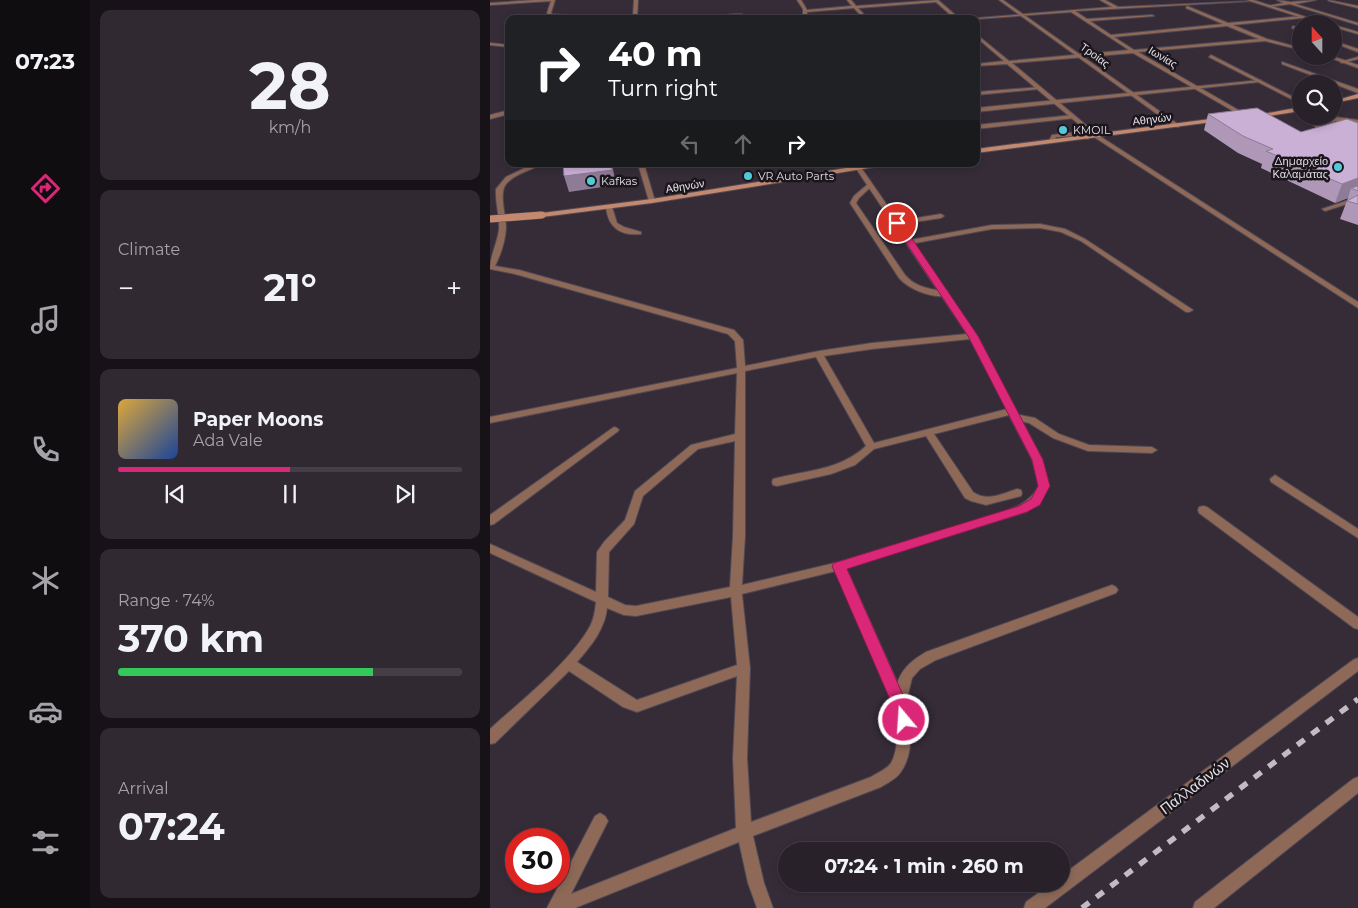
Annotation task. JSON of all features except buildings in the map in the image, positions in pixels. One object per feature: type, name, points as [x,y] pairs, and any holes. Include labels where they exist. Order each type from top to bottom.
[{"type":"main road","points":[[1342,100],[1358,96]]},
{"type":"main road","points":[[1236,118],[1292,110]]},
{"type":"main road","name":"Αθηνών","points":[[980,150],[1226,120]]},
{"type":"main road","name":"Αθηνών","points":[[490,218],[609,208],[858,167]]},
{"type":"street","points":[[490,4],[552,0],[549,13],[551,15]]},
{"type":"street","points":[[635,15],[636,0]]},
{"type":"street","points":[[799,0],[804,15]]},
{"type":"street","points":[[849,0],[862,15]]},
{"type":"street","points":[[804,11],[936,0],[953,15]]},
{"type":"street","name":"Τροίας","points":[[1001,0],[1178,126]]},
{"type":"street","points":[[1102,0],[1118,9]]},
{"type":"street","points":[[1279,0],[1326,15]]},
{"type":"street","points":[[1269,6],[1314,0]]},
{"type":"street","points":[[1330,0],[1358,7]]},
{"type":"street","points":[[980,18],[1251,1],[1296,15]]},
{"type":"street","points":[[1184,6],[1266,40],[1292,47]]},
{"type":"street","name":"Ιωνίας","points":[[1072,11],[1133,51],[1246,117]]},
{"type":"street","points":[[1342,16],[1349,15]]},
{"type":"street","points":[[1088,20],[1152,16]]},
{"type":"street","points":[[1110,36],[1292,18]]},
{"type":"street","points":[[1342,20],[1358,24]]},
{"type":"street","points":[[1342,28],[1358,33]]},
{"type":"street","points":[[980,65],[1266,40]]},
{"type":"street","points":[[980,41],[1096,136],[1357,304]]},
{"type":"street","points":[[490,44],[505,46]]},
{"type":"street","points":[[1342,45],[1358,51]]},
{"type":"street","points":[[493,51],[505,50]]},
{"type":"street","points":[[1211,56],[1292,98]]},
{"type":"street","points":[[1342,62],[1358,58]]},
{"type":"street","points":[[1342,62],[1358,67]]},
{"type":"street","points":[[1284,63],[1358,91]]},
{"type":"street","points":[[980,110],[1258,81]]},
{"type":"street","points":[[980,94],[1039,88]]},
{"type":"street","points":[[490,117],[505,114]]},
{"type":"street","points":[[980,128],[1074,117]]},
{"type":"street","points":[[1342,121],[1358,122]]},
{"type":"street","points":[[531,167],[511,176],[500,188],[502,234],[496,256],[490,267],[516,272],[730,332],[739,340],[741,436],[736,591],[744,668],[740,758],[744,832],[756,883],[765,908]]},
{"type":"street","points":[[642,167],[652,201]]},
{"type":"street","points":[[490,548],[624,610],[636,611],[736,591],[839,566],[1002,517],[1036,502],[1044,486],[1037,460],[973,336],[858,167]]},
{"type":"street","points":[[870,185],[853,202],[902,276],[915,287],[945,294]]},
{"type":"street","points":[[1325,209],[1348,202],[1358,196]]},
{"type":"street","points":[[609,208],[610,220],[613,225],[638,233]]},
{"type":"street","points":[[897,223],[941,216]]},
{"type":"street","points":[[910,242],[992,228],[1040,226],[1063,230],[1083,240],[1189,310]]},
{"type":"street","points":[[490,420],[820,354],[872,346],[973,336]]},
{"type":"street","points":[[820,354],[871,447]]},
{"type":"street","points":[[777,482],[830,471],[863,457],[871,447],[928,432],[1014,414],[1032,420],[1056,436],[1088,448],[1152,450]]},
{"type":"street","points":[[490,521],[614,430]]},
{"type":"street","points":[[928,432],[969,495],[975,500],[984,502],[1017,492]]},
{"type":"street","points":[[490,738],[568,663],[590,639],[600,615],[603,552],[629,523],[634,502],[639,494],[694,447],[741,436]]},
{"type":"street","points":[[1275,479],[1358,534]]},
{"type":"street","points":[[1203,510],[1358,624]]},
{"type":"street","points":[[555,908],[744,832],[804,811],[876,782],[894,770],[902,750],[904,735],[904,720],[900,704],[839,566]]},
{"type":"street","points":[[900,704],[903,681],[911,666],[931,656],[1112,590]]},
{"type":"street","points":[[568,663],[628,703],[637,706],[744,668]]},
{"type":"street","name":"Παλλαδινών","points":[[1032,908],[1358,664]]},
{"type":"street","points":[[1201,908],[1358,784]]},
{"type":"street","points":[[555,908],[600,821]]},
{"type":"railway","points":[[1082,908],[1358,699]]},
{"type":"place","name":"KMOIL","points":[[1063,130]]},
{"type":"place","name":"Δημαρχείο Καλαμάτας","points":[[1338,167]]},
{"type":"place","name":"VR Auto Parts","points":[[748,176]]},
{"type":"place","name":"Kafkas","points":[[591,181]]},
{"type":"route","points":[[897,223],[973,336],[1037,460],[1044,486],[1036,502],[1023,509],[839,566],[900,704],[904,720]]}]
